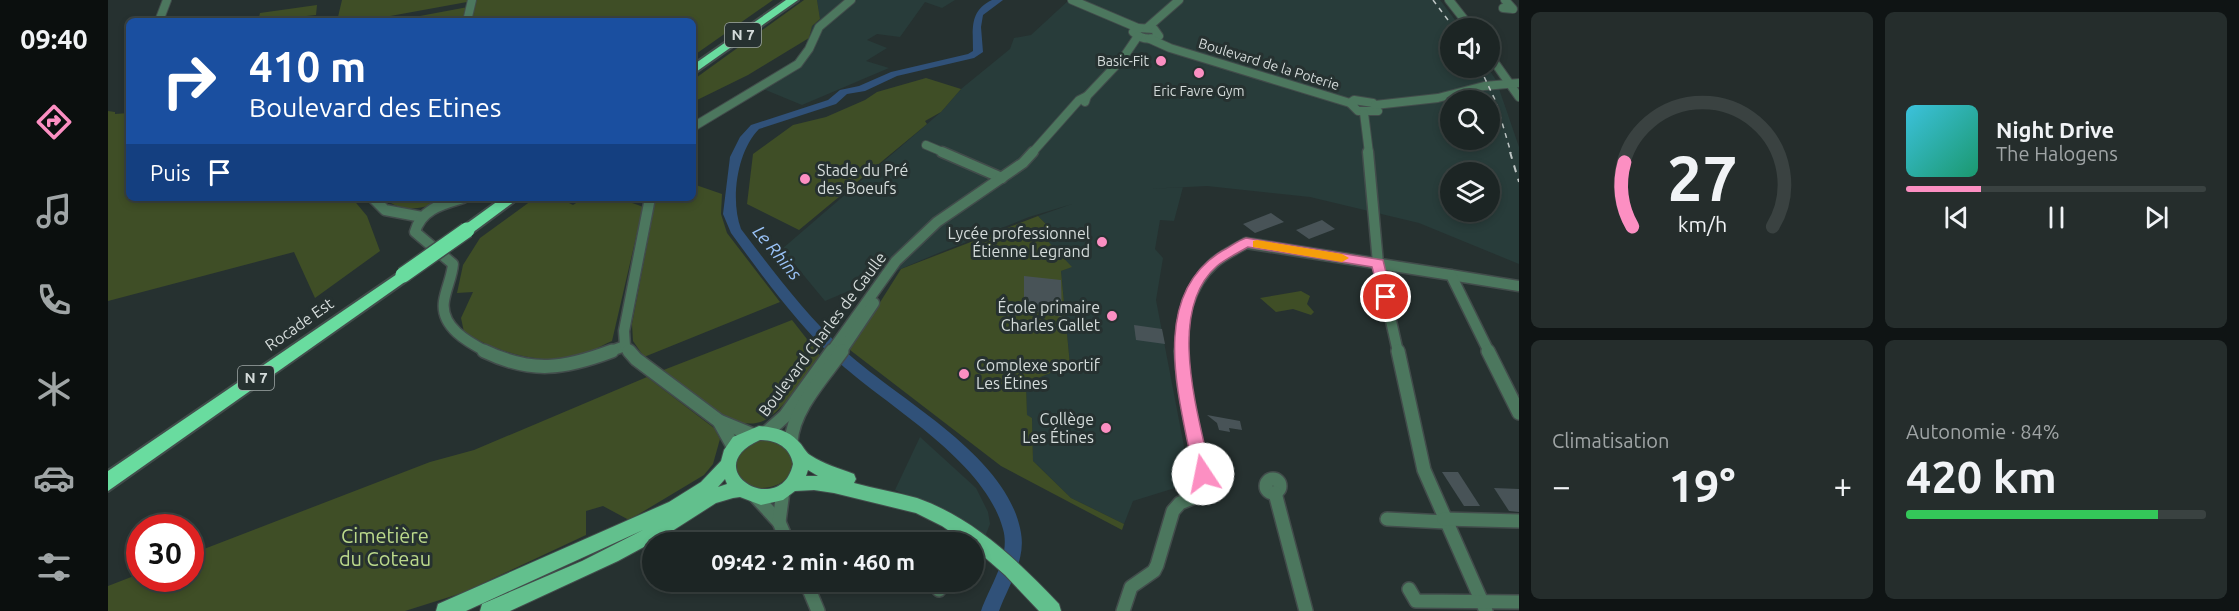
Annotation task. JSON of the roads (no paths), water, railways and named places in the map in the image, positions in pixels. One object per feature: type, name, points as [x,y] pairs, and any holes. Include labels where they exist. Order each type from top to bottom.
[{"type":"highway","name":"N 7","points":[[696,61],[784,0]]},
{"type":"highway","name":"N 7","points":[[696,68],[793,0]]},
{"type":"highway","name":"Rocade Est","points":[[463,228],[495,201]]},
{"type":"highway","name":"Rocade Est","points":[[108,470],[463,228],[507,201]]},
{"type":"highway","name":"Rocade Est","points":[[108,482],[399,272]]},
{"type":"main road","points":[[445,611],[675,507],[707,487],[730,456],[759,434],[780,435],[792,442],[801,458],[826,472],[876,489],[891,498]]},
{"type":"main road","points":[[730,456],[729,474],[748,493]]},
{"type":"main road","points":[[788,488],[800,471],[801,458]]},
{"type":"main road","points":[[489,611],[627,549],[714,495],[732,489],[769,496],[788,488],[828,482],[931,511],[961,532]]},
{"type":"main road","points":[[984,550],[1052,611]]},
{"type":"street","points":[[160,18],[167,0]]},
{"type":"street","points":[[468,18],[472,0]]},
{"type":"street","points":[[696,125],[798,64],[809,49],[819,27],[851,0]]},
{"type":"street","points":[[1072,0],[1136,32],[1153,37]]},
{"type":"street","name":"Boulevard Charles de Gaulle","points":[[1147,27],[1167,13],[1179,0]]},
{"type":"street","points":[[1449,0],[1463,18]]},
{"type":"street","points":[[1503,8],[1513,9],[1505,0]]},
{"type":"street","name":"Boulevard Charles de Gaulle","points":[[792,442],[795,422],[823,371],[902,262],[904,255],[924,232],[1023,163],[1066,117],[1073,114],[1123,58],[1153,37],[1167,13]]},
{"type":"street","points":[[1136,32],[1147,27],[1153,37]]},
{"type":"street","name":"Boulevard Charles de Gaulle","points":[[1123,58],[1136,32]]},
{"type":"street","name":"Boulevard de la Poterie","points":[[1153,37],[1181,51],[1350,103]]},
{"type":"street","points":[[1500,71],[1519,97]]},
{"type":"street","points":[[1375,105],[1378,111],[1364,113],[1352,107],[1350,103],[1362,100],[1375,105],[1438,98],[1508,83],[1519,83]]},
{"type":"street","points":[[1364,113],[1375,210],[1378,263],[1424,470],[1444,520],[1484,606]]},
{"type":"street","points":[[926,145],[1002,178]]},
{"type":"street","points":[[376,201],[385,210],[422,217]]},
{"type":"street","points":[[454,201],[441,205],[422,217],[416,225],[415,232],[421,241],[444,254],[453,264],[453,279],[445,299],[444,315],[462,338],[480,349],[513,362],[544,368],[576,364],[625,346]]},
{"type":"street","points":[[649,201],[624,331],[625,346],[636,359],[719,421],[759,434]]},
{"type":"street","points":[[1123,611],[1131,587],[1154,571],[1173,511],[1182,502],[1197,499],[1204,493],[1205,487],[1186,390],[1180,329],[1191,290],[1198,278],[1212,263],[1246,243],[1519,285]]},
{"type":"street","points":[[1451,275],[1519,413]]},
{"type":"street","name":"Boulevard Charles de Gaulle","points":[[759,434],[785,416],[823,371]]},
{"type":"street","points":[[719,421],[730,456]]},
{"type":"street","points":[[783,532],[779,522],[779,504],[788,488]]},
{"type":"street","points":[[748,493],[779,522]]},
{"type":"street","points":[[1275,493],[1306,611]]},
{"type":"street","points":[[1387,519],[1519,521]]},
{"type":"street","points":[[1409,589],[1416,601],[1484,606],[1519,602]]},
{"type":"street","points":[[810,592],[818,611]]},
{"type":"waterway","name":"Le Rhins","points":[[990,611],[1013,551],[1012,530],[1002,504],[986,480],[964,456],[861,374],[813,327],[772,279],[735,230],[729,214],[729,204],[736,157],[745,137],[755,127],[832,102],[844,92],[862,89],[894,74],[971,56],[978,52],[977,20],[979,15],[983,9],[999,0]]},
{"type":"railway","points":[[1433,0],[1446,18]]},
{"type":"railway","points":[[1485,78],[1496,102],[1511,153]]},
{"type":"railway","points":[[1510,152],[1519,182]]},
{"type":"place","name":"Basic-Fit","points":[[1161,61]]},
{"type":"place","name":"Eric Favre Gym","points":[[1199,73]]},
{"type":"place","name":"Stade du Pré des Boeufs","points":[[805,179]]},
{"type":"place","name":"Lycée professionnel Étienne Legrand","points":[[1102,242]]},
{"type":"place","name":"École primaire Charles Gallet","points":[[1112,316]]},
{"type":"place","name":"Complexe sportif Les Étines","points":[[964,374]]},
{"type":"place","name":"Collège Les Étines","points":[[1106,428]]},
{"type":"park label","name":"Cimetière du Coteau","points":[[385,548]]}]
